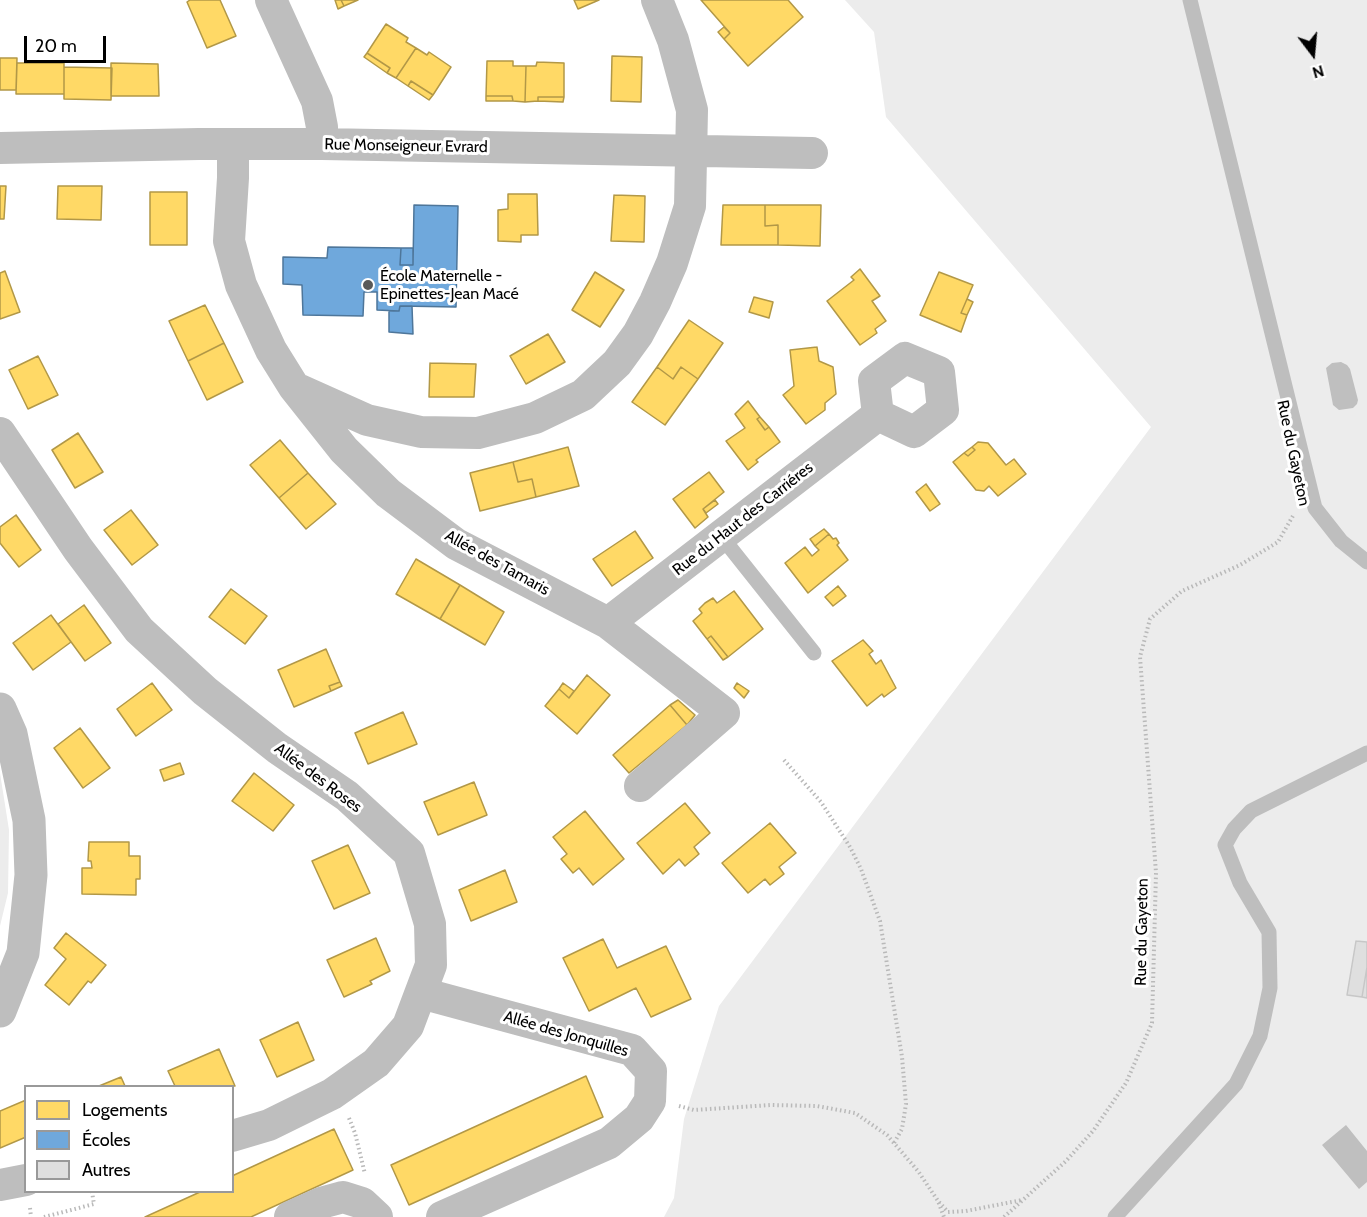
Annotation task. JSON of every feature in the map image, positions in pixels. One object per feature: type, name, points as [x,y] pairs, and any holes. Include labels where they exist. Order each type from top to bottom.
[{"type":"street","points":[[271,0],[317,101],[322,127],[322,144]]},
{"type":"street","points":[[294,387],[367,420],[421,432],[478,433],[535,418],[584,395],[617,363],[638,334],[655,302],[672,263],[690,206],[692,110],[673,40],[657,0]]},
{"type":"street","name":"Allée des Tamaris","points":[[233,144],[229,241],[241,285],[271,350],[294,387],[344,450],[381,486],[456,544],[608,623],[724,713],[640,786]]},
{"type":"street","name":"Rue Monseigneur Evrard","points":[[0,148],[322,144],[812,153]]},
{"type":"street","name":"Rue du Haut des Carriéres","points":[[608,623],[878,416]]},
{"type":"street","name":"Allée des Roses","points":[[0,434],[78,549],[139,630],[205,691],[277,748],[347,796],[409,853],[430,924],[431,966],[408,1026],[376,1063],[332,1094],[269,1125],[234,1135]]},
{"type":"street","points":[[0,709],[11,734],[29,820],[31,875],[23,953],[0,1011]]},
{"type":"street","name":"Allée des Jonquilles","points":[[421,993],[632,1050],[651,1071],[650,1101]]},
{"type":"street","points":[[442,1217],[609,1143],[639,1118],[650,1101]]},
{"type":"street","points":[[0,1185],[24,1180]]},
{"type":"street","points":[[290,1217],[321,1203],[343,1197],[362,1203],[376,1217]]},
{"type":"lane","points":[[1190,0],[1316,508],[1341,541],[1367,562]]},
{"type":"lane","points":[[721,536],[814,653]]},
{"type":"lane","points":[[1115,1217],[1236,1084],[1260,1036],[1270,988],[1269,932],[1240,883],[1225,845],[1234,829],[1251,811],[1367,753]]},
{"type":"path","name":"Rue du Gayeton","points":[[1023,1200],[1066,1161],[1093,1131],[1126,1083],[1152,1023],[1156,873],[1140,657],[1150,619],[1182,591],[1240,565],[1278,542],[1294,514],[1293,503]]},
{"type":"path","points":[[784,760],[821,802],[850,847],[861,869],[880,921],[900,1045],[906,1104],[902,1129],[894,1143]]},
{"type":"path","points":[[650,1101],[694,1110],[771,1105],[817,1106],[855,1113],[887,1135],[894,1143],[928,1184],[944,1217]]},
{"type":"path","points":[[346,1114],[356,1133],[367,1184]]},
{"type":"path","points":[[44,1217],[94,1204],[92,1193]]},
{"type":"path","points":[[938,1201],[948,1212],[966,1211],[1023,1200]]},
{"type":"path","points":[[1004,1217],[1023,1200]]},
{"type":"shaded area","points":[[845,0],[1367,0],[1367,1217],[664,1217],[674,1198],[684,1119],[719,1006],[1151,427],[886,117],[874,32]]},
{"type":"shaded area","points":[[1341,362],[1350,369],[1358,400],[1353,408],[1339,410],[1333,405],[1326,368],[1332,363]]},
{"type":"shaded area","points":[[0,773],[9,830],[8,893],[0,926]]},
{"type":"shaded area","points":[[1346,1125],[1367,1151],[1367,1182],[1359,1189],[1322,1145]]},
{"type":"building: Logements","points":[[190,0],[220,0],[236,36],[207,48],[187,2]]},
{"type":"building: Logements","points":[[335,0],[341,0],[344,6],[338,9]]},
{"type":"building: Logements","points":[[341,0],[358,0],[344,6]]},
{"type":"building: Logements","points":[[574,0],[599,0],[578,9]]},
{"type":"building: Logements","points":[[701,0],[788,0],[803,17],[748,66],[724,39],[730,33]]},
{"type":"building: Logements","points":[[386,24],[408,38],[406,42],[416,48],[396,78],[387,73],[390,68],[367,53]]},
{"type":"building: Logements","points":[[724,27],[730,33],[724,39],[718,32]]},
{"type":"building: Logements","points":[[416,48],[427,55],[429,52],[451,67],[433,95],[411,81],[408,86],[396,78]]},
{"type":"building: Logements","points":[[367,53],[390,68],[387,73],[364,57]]},
{"type":"building: Logements","points":[[612,56],[642,57],[641,102],[611,101]]},
{"type":"building: Logements","points":[[0,58],[17,58],[16,90],[0,90]]},
{"type":"building: Logements","points":[[487,61],[513,61],[513,66],[526,66],[525,102],[513,101],[512,96],[486,96]]},
{"type":"building: Logements","points":[[537,62],[564,63],[564,97],[538,97],[538,101],[525,102],[526,66],[536,66]]},
{"type":"building: Logements","points":[[17,63],[64,63],[64,94],[16,94]]},
{"type":"building: Logements","points":[[111,63],[158,64],[159,96],[111,96]]},
{"type":"building: Logements","points":[[64,67],[112,68],[111,100],[64,99]]},
{"type":"building: Logements","points":[[411,81],[433,95],[429,100],[408,86]]},
{"type":"building: Logements","points":[[486,96],[512,96],[513,101],[486,101]]},
{"type":"building: Logements","points":[[538,97],[564,97],[563,102],[538,101]]},
{"type":"building: Logements","points":[[0,186],[6,186],[4,219],[0,219]]},
{"type":"building: Logements","points":[[58,186],[102,186],[101,220],[57,219]]},
{"type":"building: Logements","points":[[150,192],[187,192],[187,245],[150,245]]},
{"type":"building: Logements","points":[[508,194],[537,194],[538,235],[521,235],[521,242],[498,241],[498,210],[508,209]]},
{"type":"building: Logements","points":[[614,195],[645,196],[644,242],[611,241]]},
{"type":"building: Logements","points":[[723,205],[765,205],[765,226],[778,225],[778,245],[721,245]]},
{"type":"building: Logements","points":[[765,205],[821,205],[820,246],[778,245],[778,225],[765,226]]},
{"type":"building: Logements","points":[[860,269],[880,296],[872,301],[886,321],[875,329],[877,333],[860,345],[827,301],[854,280],[851,277]]},
{"type":"building: Logements","points":[[5,271],[20,312],[0,319],[0,273]]},
{"type":"building: Logements","points":[[595,272],[624,290],[600,327],[572,310]]},
{"type":"building: Logements","points":[[939,272],[973,285],[961,313],[967,315],[961,332],[920,315]]},
{"type":"building: Logements","points":[[754,297],[773,302],[769,318],[749,312]]},
{"type":"building: Logements","points":[[967,299],[973,302],[967,315],[961,313]]},
{"type":"building: Logements","points":[[205,305],[224,343],[188,361],[169,321]]},
{"type":"building: Logements","points":[[689,320],[723,343],[698,379],[681,367],[673,379],[657,367]]},
{"type":"building: Logements","points":[[548,334],[565,362],[526,384],[510,356]]},
{"type":"building: Logements","points":[[224,343],[243,382],[207,400],[188,361]]},
{"type":"building: Logements","points":[[817,347],[819,361],[833,367],[836,394],[825,403],[825,410],[806,424],[783,395],[794,386],[790,350]]},
{"type":"building: Logements","points":[[38,356],[58,395],[28,409],[9,370]]},
{"type":"building: Logements","points":[[430,363],[476,364],[474,397],[429,397]]},
{"type":"building: Logements","points":[[657,367],[673,379],[681,367],[698,379],[665,425],[632,402]]},
{"type":"building: Logements","points":[[748,401],[760,417],[757,419],[765,430],[769,427],[780,442],[756,460],[758,462],[748,470],[726,441],[745,428],[735,414]]},
{"type":"building: Logements","points":[[760,417],[769,427],[765,430],[757,419]]},
{"type":"building: Logements","points":[[78,433],[103,472],[75,488],[52,450]]},
{"type":"building: Logements","points":[[280,440],[308,473],[279,498],[250,465]]},
{"type":"building: Logements","points":[[978,442],[988,443],[1006,465],[1014,459],[1026,474],[998,496],[989,486],[984,491],[976,490],[953,462],[964,453],[968,456],[975,450],[972,447]]},
{"type":"building: Logements","points":[[568,447],[579,486],[536,497],[532,479],[518,482],[513,462]]},
{"type":"building: Logements","points":[[972,447],[975,450],[968,456],[964,453]]},
{"type":"building: Logements","points":[[513,462],[518,482],[532,479],[536,497],[480,511],[470,473]]},
{"type":"building: Logements","points":[[709,472],[724,492],[703,509],[708,517],[695,528],[673,499]]},
{"type":"building: Logements","points":[[308,473],[336,504],[306,529],[279,498]]},
{"type":"building: Logements","points":[[926,484],[940,504],[930,511],[916,492]]},
{"type":"building: Logements","points":[[715,500],[718,504],[706,513],[703,509]]},
{"type":"building: Logements","points":[[131,510],[158,545],[132,565],[104,530]]},
{"type":"building: Logements","points":[[16,515],[41,550],[19,567],[0,543],[0,527]]},
{"type":"building: Logements","points":[[824,529],[829,534],[815,546],[810,539]]},
{"type":"building: Logements","points":[[635,531],[653,558],[612,586],[593,559]]},
{"type":"building: Logements","points":[[829,534],[833,539],[836,538],[839,543],[837,545],[848,560],[808,593],[785,563],[805,547],[812,556],[819,550],[815,546]]},
{"type":"building: Logements","points":[[416,559],[460,585],[440,619],[396,594]]},
{"type":"building: Logements","points":[[460,585],[504,612],[485,645],[440,619]]},
{"type":"building: Logements","points":[[838,586],[846,596],[833,606],[825,597]]},
{"type":"building: Logements","points":[[231,589],[267,616],[245,644],[209,617]]},
{"type":"building: Logements","points":[[734,591],[763,629],[728,657],[711,636],[707,639],[693,621],[702,613],[699,609],[705,603],[713,598],[717,603]]},
{"type":"building: Logements","points":[[84,605],[111,643],[85,661],[58,624]]},
{"type":"building: Logements","points":[[51,615],[71,642],[33,670],[13,643]]},
{"type":"building: Logements","points":[[711,636],[728,657],[723,660],[707,639]]},
{"type":"building: Logements","points":[[863,640],[873,651],[869,654],[876,664],[881,660],[896,688],[884,697],[882,694],[867,706],[832,661]]},
{"type":"building: Logements","points":[[326,649],[340,682],[329,686],[331,691],[294,707],[278,670]]},
{"type":"building: Logements","points":[[587,675],[610,695],[577,734],[545,706],[559,689],[569,698]]},
{"type":"building: Logements","points":[[340,682],[342,686],[331,691],[329,686]]},
{"type":"building: Logements","points":[[152,683],[172,710],[136,736],[117,709]]},
{"type":"building: Logements","points":[[563,683],[574,691],[569,698],[559,689]]},
{"type":"building: Logements","points":[[737,683],[749,691],[744,698],[734,688]]},
{"type":"building: Logements","points":[[678,700],[695,715],[687,725],[670,705]]},
{"type":"building: Logements","points":[[670,705],[687,725],[629,773],[613,755]]},
{"type":"building: Logements","points":[[403,712],[417,744],[368,764],[355,733]]},
{"type":"building: Logements","points":[[80,728],[110,768],[83,788],[54,748]]},
{"type":"building: Logements","points":[[180,763],[184,774],[164,781],[160,770]]},
{"type":"building: Logements","points":[[254,773],[294,805],[273,831],[232,801]]},
{"type":"building: Logements","points":[[474,782],[487,815],[438,835],[424,802]]},
{"type":"building: Logements","points":[[685,803],[710,833],[694,847],[699,854],[685,866],[679,859],[663,874],[637,843]]},
{"type":"building: Logements","points":[[585,811],[624,859],[593,885],[579,868],[573,873],[561,859],[567,854],[553,837]]},
{"type":"building: Logements","points":[[770,823],[796,853],[779,867],[784,874],[770,885],[765,879],[748,893],[722,863]]},
{"type":"building: Logements","points":[[89,842],[129,842],[129,856],[140,856],[140,879],[136,879],[136,895],[82,894],[82,868],[92,868],[91,861],[88,861]]},
{"type":"building: Logements","points":[[348,845],[370,893],[334,909],[312,861]]},
{"type":"building: Logements","points":[[505,870],[517,902],[471,921],[459,890]]},
{"type":"building: Logements","points":[[66,933],[106,965],[91,983],[88,981],[69,1005],[45,985],[66,959],[54,948]]},
{"type":"building: Logements","points":[[376,938],[390,971],[370,981],[372,984],[344,997],[327,960]]},
{"type":"building: Logements","points":[[603,939],[617,968],[666,946],[691,999],[651,1017],[636,988],[589,1011],[563,958]]},
{"type":"building: Logements","points":[[298,1022],[314,1060],[277,1077],[260,1040]]},
{"type":"building: Logements","points":[[219,1049],[235,1086],[175,1085],[168,1071]]},
{"type":"building: Logements","points":[[586,1076],[603,1117],[409,1205],[391,1165]]},
{"type":"building: Logements","points":[[121,1077],[125,1085],[101,1085]]},
{"type":"building: Logements","points":[[24,1101],[24,1138],[0,1148],[0,1111]]},
{"type":"building: Logements","points":[[334,1129],[353,1170],[251,1217],[145,1217],[198,1193],[234,1193],[234,1175]]},
{"type":"building: Écoles","points":[[414,205],[458,206],[456,307],[400,306],[399,311],[377,310],[377,292],[364,292],[363,316],[303,315],[302,285],[283,284],[283,257],[327,258],[328,247],[401,248],[400,265],[413,265]]},
{"type":"building: Écoles","points":[[401,248],[413,248],[413,265],[400,265]]},
{"type":"building: Écoles","points":[[400,306],[412,306],[413,334],[389,332],[389,311],[399,311]]},
{"type":"building: Autres","points":[[1356,941],[1367,942],[1367,967],[1362,997],[1347,995]]},
{"type":"building: Autres","points":[[1367,967],[1367,998],[1362,997]]},
{"type":"place","name":"École Maternelle - Epinettes-Jean Macé","points":[[368,285]]}]
